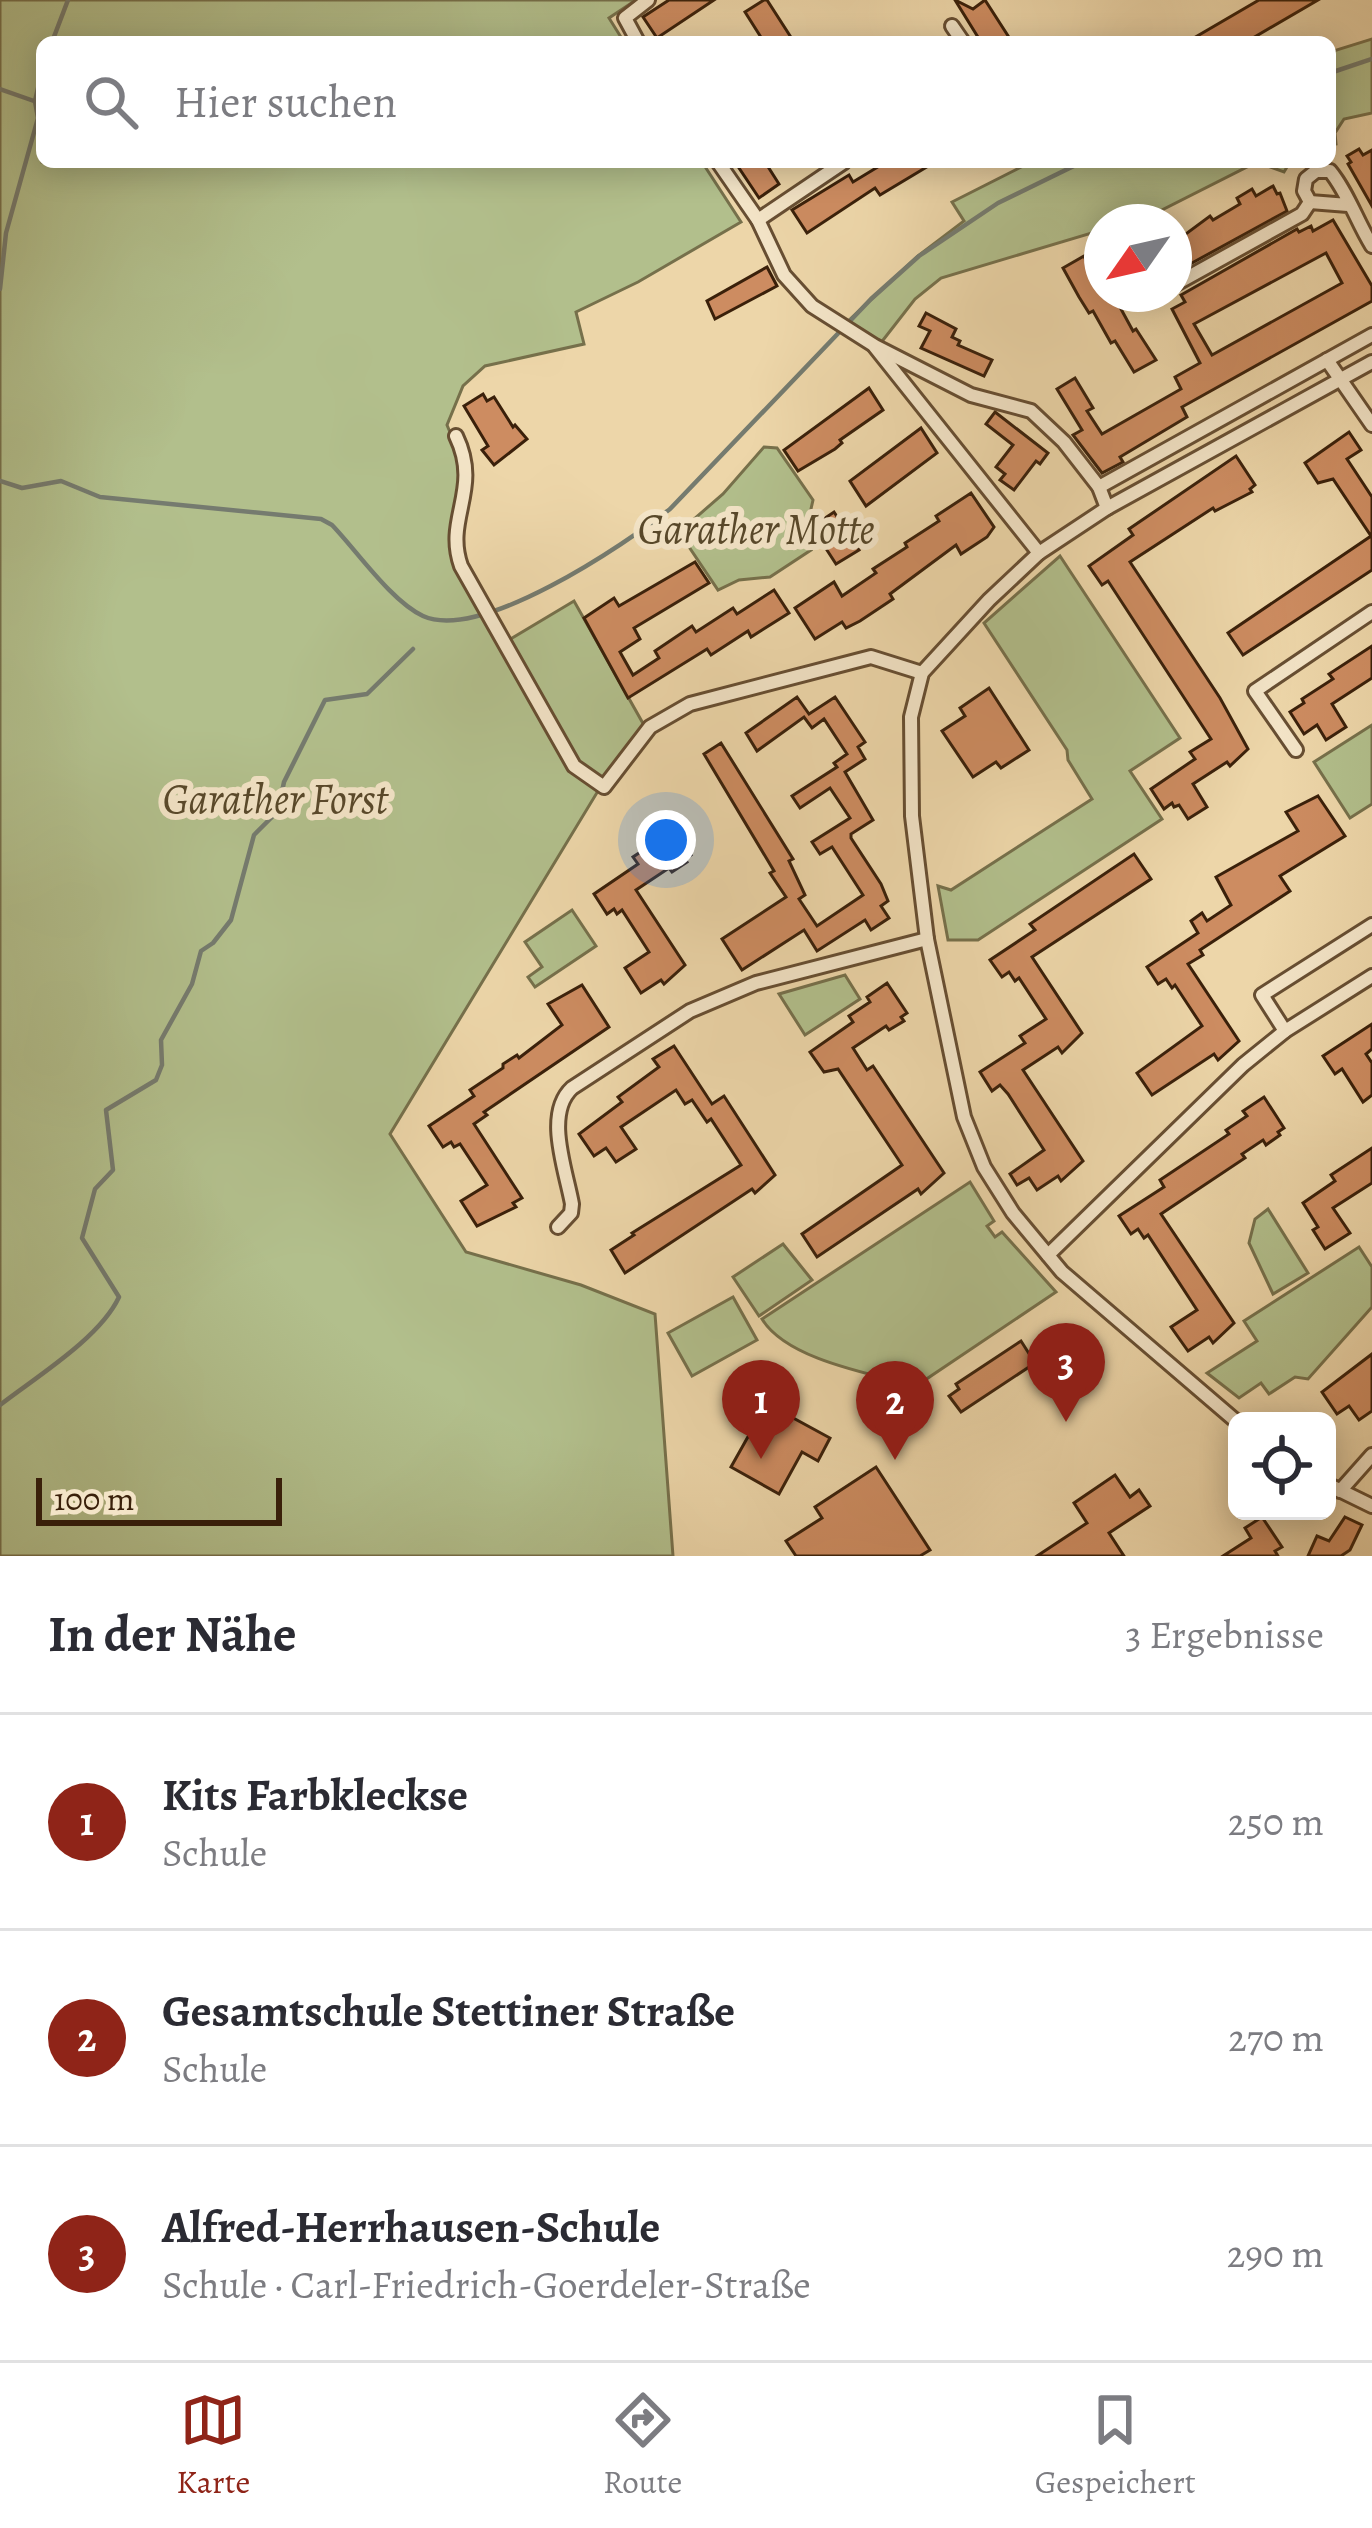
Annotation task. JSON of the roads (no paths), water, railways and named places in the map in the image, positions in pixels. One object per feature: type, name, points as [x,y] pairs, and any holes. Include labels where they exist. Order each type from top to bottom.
[{"type":"street","points":[[635,36],[625,18],[648,0]]},
{"type":"street","points":[[952,26],[959,36]]},
{"type":"street","points":[[722,168],[758,220],[784,275],[812,306],[874,346],[971,395],[1030,412],[1064,442],[1099,487],[1108,508]]},
{"type":"street","points":[[758,220],[835,168]]},
{"type":"street","points":[[1310,202],[1304,191],[1306,179],[1330,171],[1342,185],[1348,206],[1372,246]]},
{"type":"street","points":[[1310,202],[1348,206]]},
{"type":"street","points":[[1192,275],[1302,214],[1310,202]]},
{"type":"street","points":[[1099,487],[1372,335]]},
{"type":"street","points":[[874,346],[1039,553]]},
{"type":"street","points":[[1328,359],[1372,425]]},
{"type":"street","points":[[1228,1414],[1062,1272],[992,1181],[964,1117],[927,939],[909,757],[911,717],[922,673],[1039,553],[1108,508],[1372,362]]},
{"type":"street","points":[[455,436],[467,470],[455,547],[479,603],[574,766],[604,787],[650,727],[690,704],[871,657],[922,673]]},
{"type":"street","points":[[1295,750],[1255,691],[1372,612]]},
{"type":"street","points":[[1285,1031],[1262,995],[1372,925]]},
{"type":"street","points":[[558,1227],[571,1214],[557,1118],[561,1099],[572,1088],[690,1011],[756,983],[927,939]]},
{"type":"street","points":[[1048,1255],[1243,1065],[1285,1031],[1372,976]]},
{"type":"street","points":[[1336,1486],[1372,1455]]},
{"type":"street","points":[[1336,1489],[1372,1506]]},
{"type":"waterway","points":[[54,36],[68,0]]},
{"type":"waterway","points":[[1336,71],[1372,59]]},
{"type":"waterway","points":[[0,89],[34,101]]},
{"type":"waterway","points":[[36,97],[36,107]]},
{"type":"waterway","points":[[0,289],[6,233],[36,125]]},
{"type":"waterway","points":[[0,481],[22,488],[61,481],[100,497],[321,519],[411,609],[448,620],[480,615],[515,603],[587,566],[670,509],[871,299],[919,256],[998,203],[1070,168]]},
{"type":"waterway","points":[[0,1405],[82,1342],[119,1297],[82,1238],[95,1189],[113,1170],[106,1110],[156,1080],[162,1065],[161,1040],[192,984],[201,951],[231,920],[254,835],[278,811],[284,782],[325,700],[367,694],[413,649]]},
{"type":"place","name":"Alfred-Herrhausen-Schule","points":[[1066,1422]]},
{"type":"place","name":"Kits Farbkleckse","points":[[761,1459]]},
{"type":"place","name":"Gesamtschule Stettiner Straße","points":[[895,1460]]},
{"type":"park label","name":"Garather Motte","points":[[756,528]]},
{"type":"park label","name":"Garather Forst","points":[[275,798]]}]
